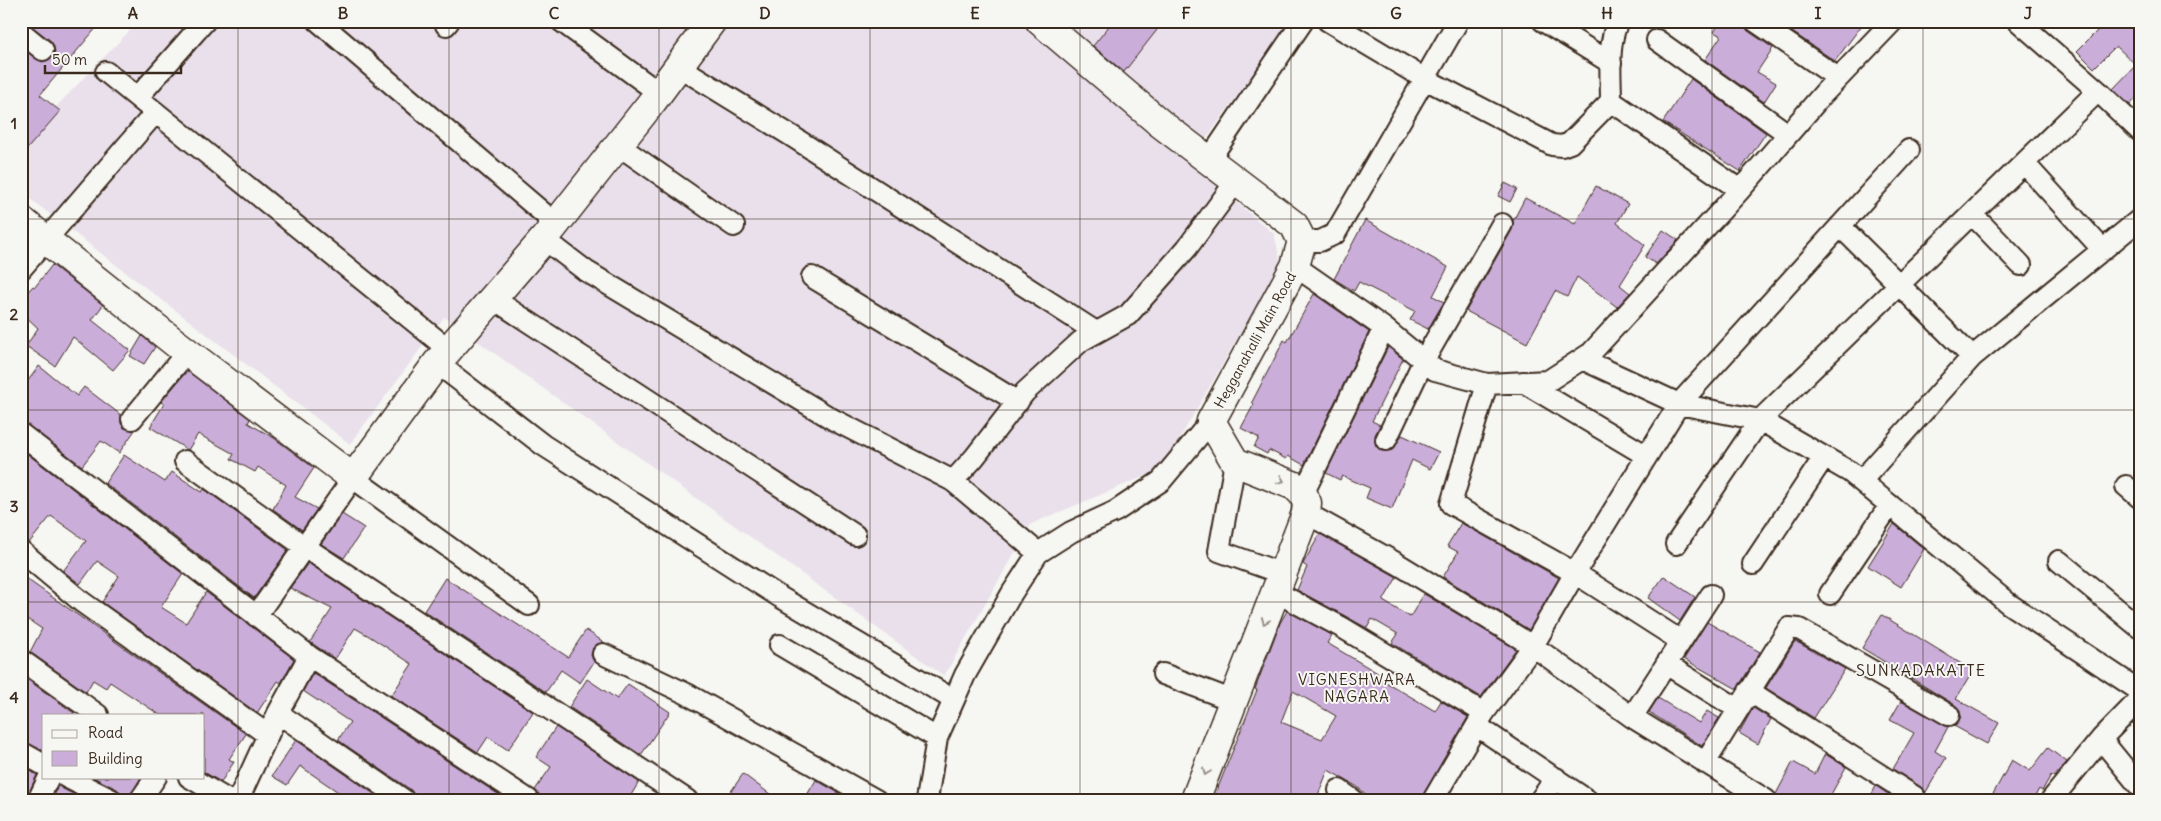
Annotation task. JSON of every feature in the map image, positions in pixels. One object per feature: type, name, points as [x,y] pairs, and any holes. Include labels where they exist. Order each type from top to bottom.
[{"type":"street","points":[[138,97],[204,21]]},
{"type":"street","points":[[318,21],[550,231],[586,270],[834,420],[953,481],[1038,553]]},
{"type":"street","points":[[256,616],[353,478],[443,356],[550,231],[659,93],[712,21]]},
{"type":"street","points":[[1040,21],[1161,124],[1294,225],[1298,254],[1423,362],[1435,370],[1487,384],[1548,381],[1591,353],[1740,190],[1888,23]]},
{"type":"street","points":[[1209,160],[1303,21]]},
{"type":"street","points":[[1328,21],[1425,79],[1552,145],[1562,146],[1570,143],[1611,101],[1610,63],[1618,21]]},
{"type":"street","points":[[1298,254],[1335,234],[1458,21]]},
{"type":"street","points":[[1543,21],[1610,63]]},
{"type":"street","points":[[1755,21],[1838,78]]},
{"type":"street","points":[[2018,21],[2098,91],[2140,132]]},
{"type":"street","points":[[574,25],[659,93]]},
{"type":"street","points":[[21,32],[43,50]]},
{"type":"street","points":[[1657,40],[1788,134]]},
{"type":"street","points":[[678,66],[790,135],[1096,332]]},
{"type":"street","points":[[106,72],[138,97],[443,356],[542,445],[780,597],[954,700]]},
{"type":"street","points":[[1676,544],[1760,420],[2098,91]]},
{"type":"street","points":[[1611,101],[1740,190]]},
{"type":"street","points":[[21,269],[155,113]]},
{"type":"street","points":[[618,145],[734,226]]},
{"type":"street","points":[[1433,800],[1481,719],[1533,646],[1575,573],[1679,404],[1909,150]]},
{"type":"street","points":[[2024,163],[2103,250]]},
{"type":"street","points":[[953,481],[974,458],[1025,392],[1081,341],[1128,315],[1187,248],[1237,180]]},
{"type":"street","points":[[1972,214],[2020,265]]},
{"type":"street","points":[[1861,481],[1972,356],[2140,219]]},
{"type":"street","points":[[21,220],[187,352],[353,478],[529,605]]},
{"type":"street","points":[[1386,440],[1423,362],[1502,224]]},
{"type":"street","points":[[1840,226],[1972,356]]},
{"type":"street","name":"Hegganahalli Main Road","points":[[1235,462],[1211,421],[1298,254]]},
{"type":"street","points":[[812,277],[1018,402]]},
{"type":"street","points":[[492,298],[855,535]]},
{"type":"street","points":[[1195,800],[1279,583],[1305,503],[1384,328]]},
{"type":"street","points":[[132,419],[187,352]]},
{"type":"street","points":[[1582,359],[1679,404],[1760,420],[1824,457],[1861,481],[2009,604],[2140,691]]},
{"type":"street","points":[[1523,382],[1647,456]]},
{"type":"street","points":[[1487,384],[1451,504],[1575,573],[1681,641]]},
{"type":"street","points":[[927,800],[937,738],[965,674],[1007,601],[1038,553],[1071,532],[1116,511],[1161,481],[1211,421]]},
{"type":"street","points":[[21,434],[310,656],[529,800]]},
{"type":"street","points":[[1753,564],[1824,457]]},
{"type":"street","points":[[185,460],[305,547],[686,800]]},
{"type":"street","points":[[1587,800],[1481,719],[1343,628],[1279,583],[1219,551],[1235,462],[1295,486],[1305,503],[1398,564],[1533,646],[1632,717],[1766,800]]},
{"type":"street","points":[[1830,594],[1890,505]]},
{"type":"street","points":[[21,550],[82,602],[268,736]]},
{"type":"street","points":[[2059,561],[2140,628]]},
{"type":"street","points":[[1632,717],[1711,595]]},
{"type":"street","points":[[1705,763],[1785,632],[1794,627],[1949,715]]},
{"type":"street","points":[[780,645],[937,738]]},
{"type":"street","points":[[603,654],[687,694],[876,800]]},
{"type":"street","points":[[238,800],[278,713],[310,656]]},
{"type":"street","points":[[21,660],[97,714]]},
{"type":"street","points":[[1666,664],[1738,710]]},
{"type":"street","points":[[1163,674],[1234,701]]},
{"type":"street","points":[[1749,691],[1915,796]]},
{"type":"street","points":[[2051,800],[2101,739],[2140,699]]},
{"type":"street","points":[[278,713],[404,800]]},
{"type":"street","points":[[2101,739],[2140,787]]},
{"type":"street","points":[[21,752],[42,764]]},
{"type":"street","points":[[38,800],[49,778]]},
{"type":"street","points":[[68,778],[112,800]]},
{"type":"street","points":[[140,800],[155,778]]},
{"type":"street","points":[[191,778],[228,800]]},
{"type":"street","points":[[1540,800],[1556,778]]},
{"type":"shaded area","points":[[139,21],[1292,21],[1189,162],[1274,234],[1281,263],[1162,469],[1031,524],[944,676],[444,317],[350,444],[21,192],[21,143]]},
{"type":"building","points":[[25,21],[102,21],[40,95],[60,111],[21,156],[21,48],[42,62],[52,58],[55,51],[51,41]]},
{"type":"building","points":[[1113,21],[1164,21],[1124,72],[1093,46]]},
{"type":"building","points":[[1721,21],[1743,21],[1748,31],[1773,48],[1757,72],[1776,83],[1764,102],[1705,60],[1721,36],[1714,32]]},
{"type":"building","points":[[1776,21],[1865,21],[1835,61]]},
{"type":"building","points":[[2107,21],[2140,21],[2140,94],[2130,105],[2113,89],[2136,65],[2116,46],[2094,68],[2077,51]]},
{"type":"building","points":[[1691,79],[1766,133],[1740,171],[1663,122]]},
{"type":"building","points":[[1505,183],[1517,189],[1510,202],[1498,196]]},
{"type":"building","points":[[1596,186],[1628,204],[1617,223],[1645,245],[1620,285],[1630,293],[1617,307],[1577,277],[1567,297],[1555,291],[1527,343],[1466,311],[1512,230],[1513,221],[1525,198],[1575,224]]},
{"type":"building","points":[[1365,220],[1448,267],[1433,296],[1444,302],[1428,329],[1410,320],[1415,311],[1359,282],[1354,291],[1334,279]]},
{"type":"building","points":[[1663,230],[1678,240],[1656,264],[1645,257]]},
{"type":"building","points":[[52,265],[103,305],[92,320],[130,350],[113,370],[73,337],[55,366],[26,346],[38,328],[21,312],[21,299],[33,286],[35,287]]},
{"type":"building","points":[[1314,294],[1369,332],[1304,465],[1288,456],[1286,459],[1269,450],[1267,454],[1254,447],[1259,438],[1241,428],[1254,404],[1252,402],[1284,340],[1287,342]]},
{"type":"building","points":[[142,336],[155,347],[144,364],[130,356]]},
{"type":"building","points":[[1388,347],[1403,359],[1372,421],[1380,425],[1375,435],[1376,446],[1381,451],[1392,450],[1402,435],[1439,452],[1430,469],[1412,460],[1392,509],[1366,498],[1370,488],[1342,476],[1340,480],[1326,473]]},
{"type":"building","points":[[39,366],[77,396],[84,387],[121,415],[121,423],[124,428],[135,430],[119,453],[101,441],[82,466],[28,425],[21,422],[21,390]]},
{"type":"building","points":[[187,371],[250,419],[248,423],[274,438],[314,468],[295,497],[317,509],[302,530],[273,509],[286,485],[258,467],[255,472],[231,459],[234,454],[198,434],[188,450],[150,427],[164,404],[161,402]]},
{"type":"building","points":[[21,449],[183,574],[161,607],[186,623],[206,592],[294,659],[281,683],[278,681],[257,713],[102,602],[119,576],[97,561],[80,584],[63,571],[86,541],[51,516],[29,543],[21,539]]},
{"type":"building","points":[[124,455],[165,482],[172,472],[202,492],[204,489],[288,550],[254,598],[105,483]]},
{"type":"building","points":[[342,514],[364,528],[344,558],[321,544]]},
{"type":"building","points":[[1461,523],[1559,578],[1529,630],[1443,577],[1458,552],[1447,546]]},
{"type":"building","points":[[1894,524],[1924,549],[1901,587],[1868,566]]},
{"type":"building","points":[[1320,534],[1397,577],[1383,601],[1410,617],[1424,594],[1516,649],[1481,697],[1392,643],[1398,634],[1372,619],[1367,628],[1297,590],[1307,567],[1303,564]]},
{"type":"building","points":[[308,563],[533,712],[508,750],[488,737],[478,752],[391,696],[412,664],[355,628],[335,659],[310,642],[332,609],[290,588]]},
{"type":"building","points":[[21,575],[246,734],[229,759],[234,762],[221,782],[205,773],[205,714],[158,714],[110,682],[106,688],[93,680],[86,692],[30,652],[42,629],[21,615]]},
{"type":"building","points":[[1664,576],[1695,597],[1680,621],[1648,598]]},
{"type":"building","points":[[445,578],[568,657],[586,630],[605,643],[597,644],[593,648],[591,655],[594,662],[580,683],[561,670],[546,692],[424,611]]},
{"type":"building","points":[[1287,611],[1332,635],[1327,643],[1381,675],[1379,678],[1435,711],[1441,701],[1468,717],[1421,800],[1373,800],[1356,786],[1328,770],[1316,800],[1213,800],[1257,690],[1255,689],[1280,623]],"holes":[[[1293,691],[1336,716],[1322,739],[1281,722]]]},
{"type":"building","points":[[1882,615],[1973,671],[1956,699],[1999,723],[1987,744],[1954,726],[1959,721],[1961,715],[1955,705],[1862,648]]},
{"type":"building","points":[[1707,622],[1760,652],[1737,689],[1684,659]]},
{"type":"building","points":[[1795,641],[1845,669],[1814,718],[1766,688]]},
{"type":"building","points":[[313,673],[507,800],[416,800],[411,790],[338,740],[350,722],[303,691]]},
{"type":"building","points":[[21,675],[74,713],[42,714],[42,750],[21,740]]},
{"type":"building","points":[[587,679],[617,699],[628,684],[670,712],[641,755],[569,707]]},
{"type":"building","points":[[1658,698],[1699,723],[1707,711],[1719,718],[1702,746],[1649,712]]},
{"type":"building","points":[[1901,701],[1948,727],[1935,751],[1946,758],[1926,792],[1893,769],[1914,733],[1890,720]]},
{"type":"building","points":[[1753,708],[1771,719],[1758,744],[1739,733]]},
{"type":"building","points":[[556,727],[639,782],[628,800],[541,800],[535,790],[551,767],[536,757]]},
{"type":"building","points":[[296,740],[377,796],[374,800],[350,800],[300,766],[287,785],[272,776]]},
{"type":"building","points":[[2048,748],[2067,762],[2054,777],[2051,775],[2042,791],[2039,789],[2033,800],[2003,800],[1993,794],[2012,760],[2030,771]]},
{"type":"building","points":[[1825,754],[1846,767],[1828,800],[1783,800],[1777,797],[1776,794],[1793,762],[1815,774]]},
{"type":"building","points":[[21,766],[37,775],[26,800],[21,800]]},
{"type":"building","points":[[743,774],[778,800],[725,800]]},
{"type":"building","points":[[95,778],[140,778],[128,800],[124,800],[117,789]]},
{"type":"building","points":[[816,780],[851,800],[804,800]]},
{"type":"building","points":[[58,785],[61,788],[85,800],[53,800]]},
{"type":"building","points":[[1876,786],[1897,800],[1869,800]]},
{"type":"district","name":"SUNKADAKATTE","points":[[1921,670]]},
{"type":"district","name":"VIGNESHWARA NAGARA","points":[[1357,688]]}]
